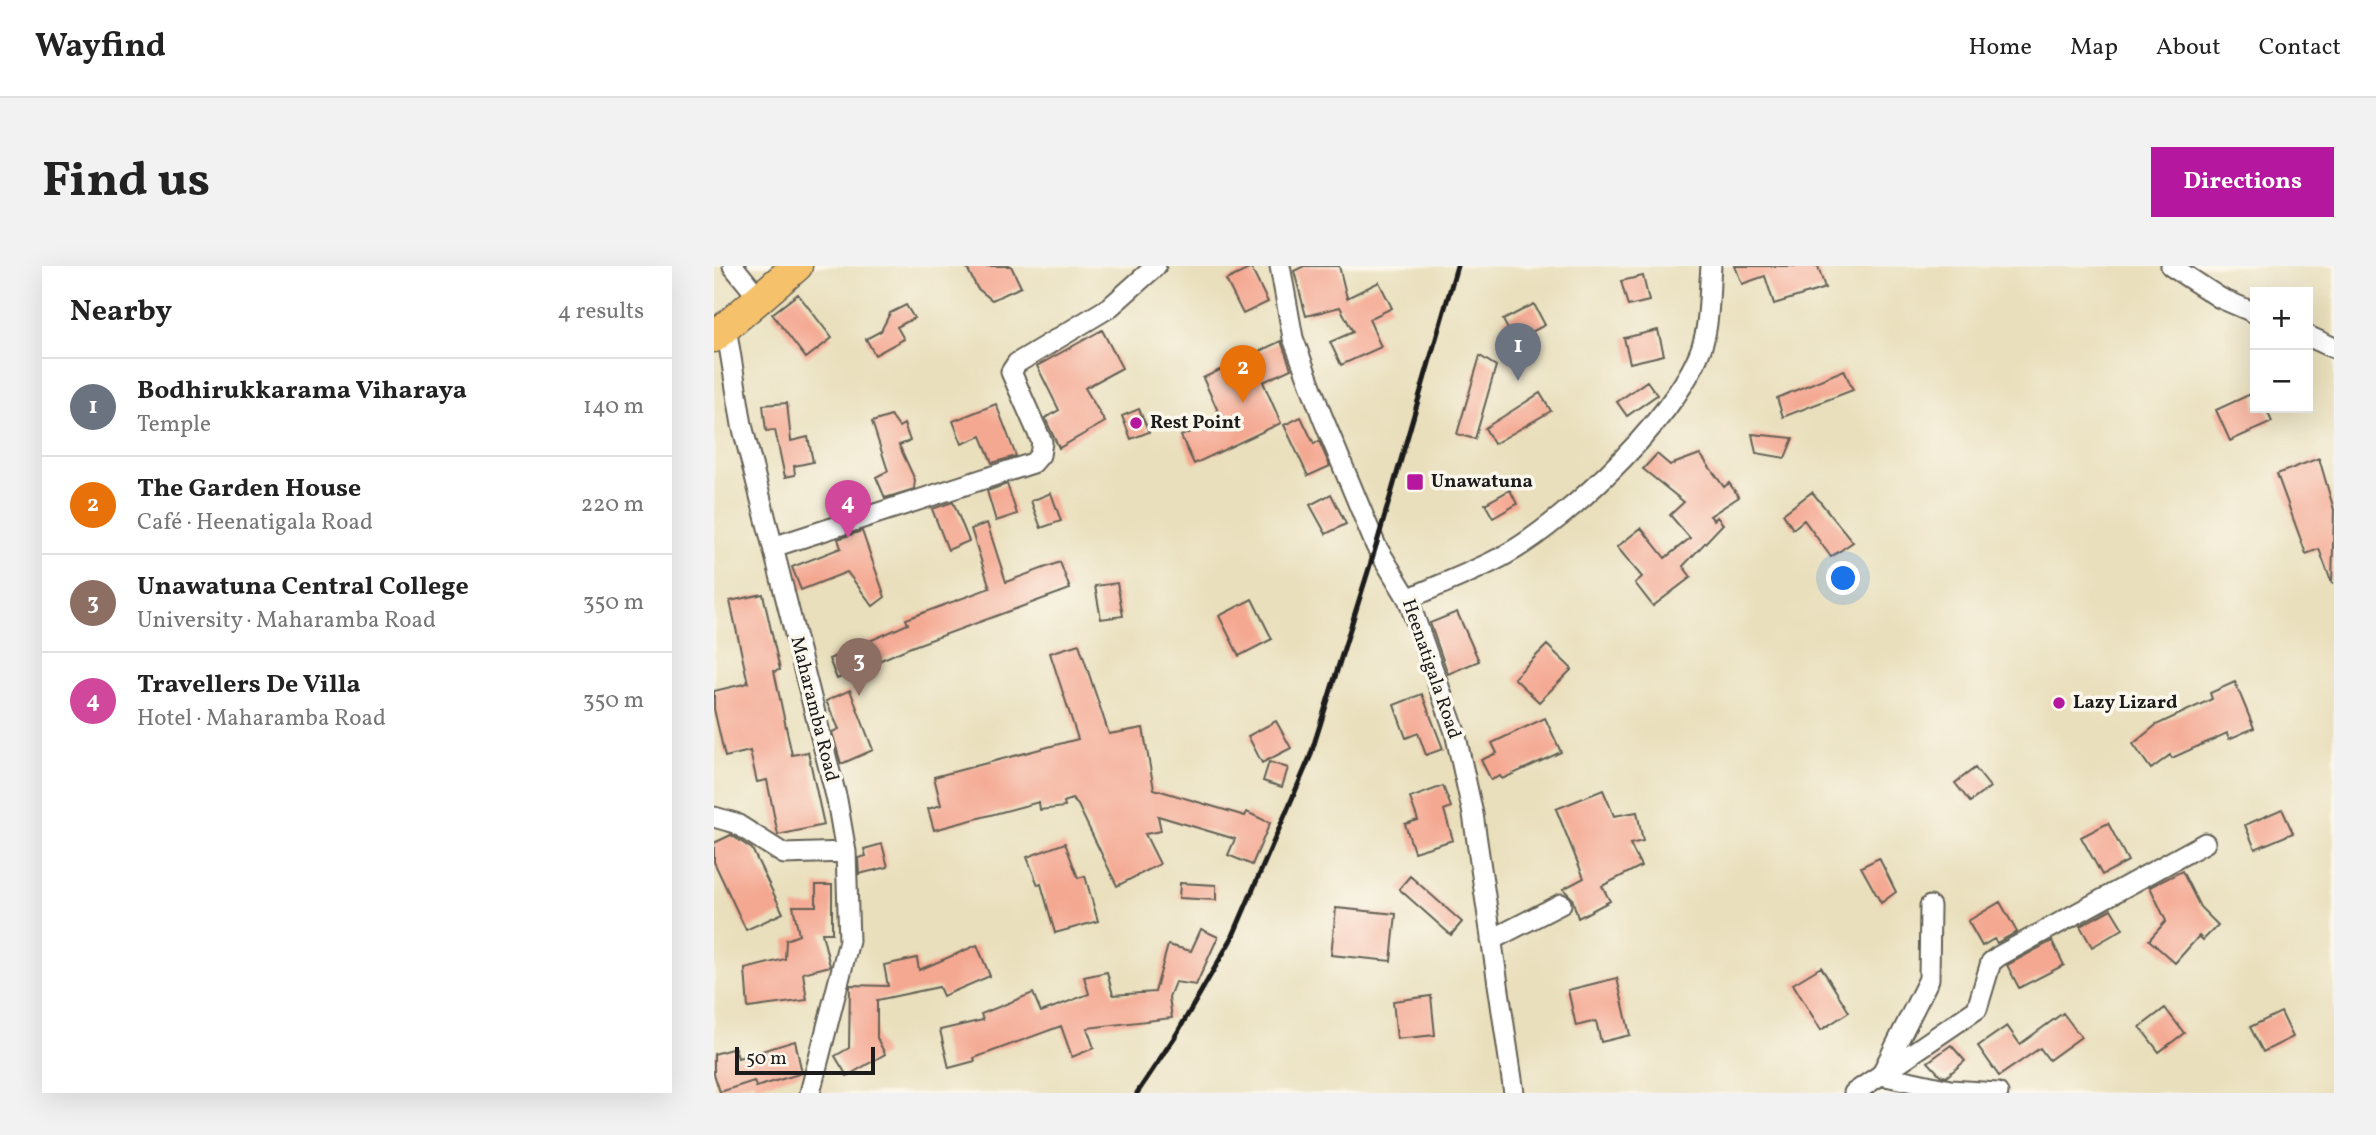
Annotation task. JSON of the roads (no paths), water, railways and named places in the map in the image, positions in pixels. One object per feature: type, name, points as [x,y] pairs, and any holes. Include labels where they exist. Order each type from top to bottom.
[{"type":"highway","points":[[720,332],[797,266]]},
{"type":"street","points":[[733,266],[759,298]]},
{"type":"street","points":[[773,547],[1033,463],[1040,455],[1042,442],[1011,372],[1017,363],[1110,307],[1156,266]]},
{"type":"street","name":"Heenatigala Road","points":[[1280,266],[1293,338],[1322,416],[1376,546],[1408,598],[1455,732],[1473,814],[1514,1093]]},
{"type":"street","points":[[1408,598],[1506,555],[1567,510],[1631,450],[1688,380],[1705,336],[1711,266]]},
{"type":"street","points":[[2171,266],[2220,298],[2250,311]]},
{"type":"street","name":"Maharamba Road","points":[[720,332],[837,800],[846,852],[849,941],[810,1093]]},
{"type":"street","points":[[2313,339],[2334,348]]},
{"type":"street","points":[[714,817],[735,823],[784,854],[846,852]]},
{"type":"street","points":[[1854,1093],[1977,1009],[1991,962],[1999,956],[2205,843]]},
{"type":"street","points":[[1491,940],[1561,904]]},
{"type":"street","points":[[1881,1075],[1929,979],[1930,906]]},
{"type":"street","points":[[1881,1075],[1950,1090],[1998,1093]]},
{"type":"railway","points":[[1137,1093],[1176,1035],[1232,938],[1310,757],[1376,546],[1457,266]]},
{"type":"place","name":"Bodhirukkarama Viharaya","points":[[1518,381]]},
{"type":"place","name":"The Garden House","points":[[1243,403]]},
{"type":"place","name":"Rest Point","points":[[1136,423]]},
{"type":"place","name":"Unawatuna","points":[[1415,482]]},
{"type":"place","name":"Travellers De Villa","points":[[848,538]]},
{"type":"place","name":"Unawatuna Central College","points":[[859,696]]},
{"type":"place","name":"Lazy Lizard","points":[[2059,703]]}]
